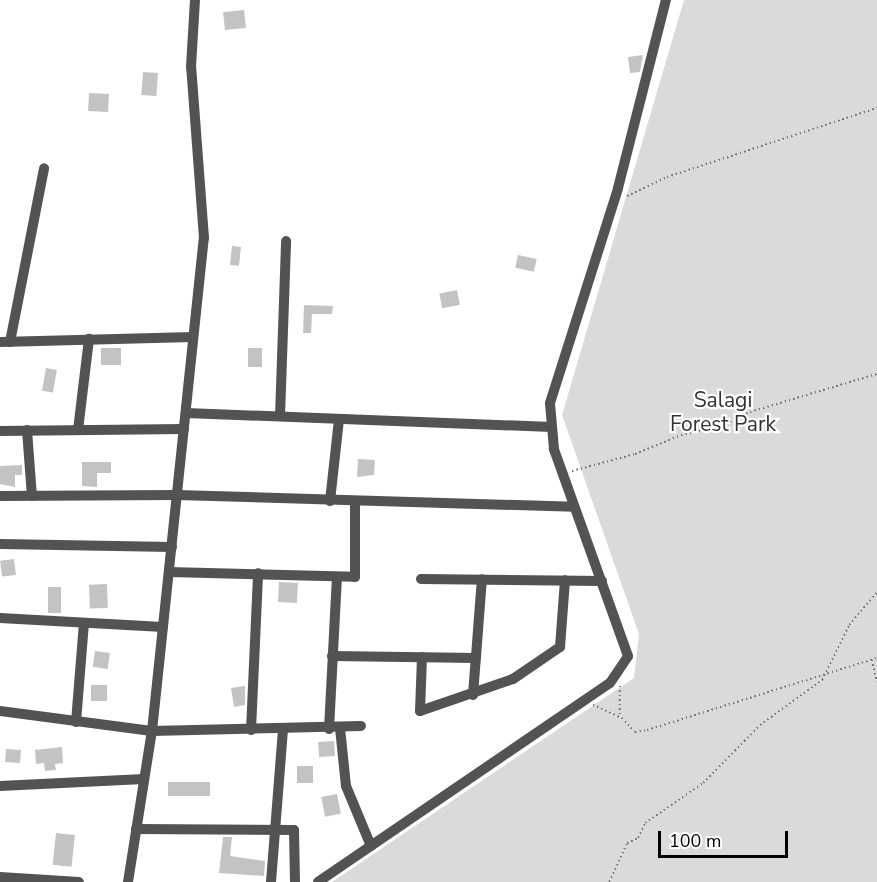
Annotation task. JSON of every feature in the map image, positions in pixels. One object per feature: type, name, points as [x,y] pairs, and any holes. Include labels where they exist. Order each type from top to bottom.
[{"type":"street","points":[[128,882],[152,731],[204,238],[191,67],[195,0]]},
{"type":"street","points":[[318,882],[583,701],[622,671],[628,656],[554,449],[550,403],[614,202],[666,0]]},
{"type":"street","points":[[44,168],[5,342],[194,337]]},
{"type":"street","points":[[280,416],[286,241]]},
{"type":"street","points":[[78,430],[89,339]]},
{"type":"street","points":[[186,412],[552,427]]},
{"type":"street","points":[[330,501],[339,418]]},
{"type":"street","points":[[0,431],[184,429]]},
{"type":"street","points":[[27,430],[32,496]]},
{"type":"street","points":[[0,496],[177,495],[574,507]]},
{"type":"street","points":[[169,572],[355,577],[355,501]]},
{"type":"street","points":[[0,544],[172,547]]},
{"type":"street","points":[[252,730],[258,573]]},
{"type":"street","points":[[337,578],[332,656],[334,729],[346,786],[371,846]]},
{"type":"street","points":[[421,579],[602,581]]},
{"type":"street","points":[[473,695],[482,579]]},
{"type":"street","points":[[422,657],[420,711],[473,695],[513,679],[560,647],[565,580]]},
{"type":"street","points":[[0,618],[163,627]]},
{"type":"street","points":[[76,722],[84,623]]},
{"type":"street","points":[[332,656],[476,658]]},
{"type":"street","points":[[0,711],[152,731],[334,729],[361,726]]},
{"type":"street","points":[[271,882],[283,730]]},
{"type":"street","points":[[0,786],[144,779]]},
{"type":"street","points":[[136,829],[274,828],[294,830],[296,882]]},
{"type":"street","points":[[0,877],[79,882]]},
{"type":"path","points":[[614,202],[667,177],[877,108]]},
{"type":"path","points":[[562,474],[635,454],[681,435],[722,426],[750,412],[877,374]]},
{"type":"path","points":[[609,882],[627,843],[638,838],[645,823],[703,783],[753,731],[812,690],[827,672],[849,625],[877,592]]},
{"type":"path","points":[[583,701],[620,718],[635,732],[877,658]]},
{"type":"path","points":[[872,659],[872,668],[877,682]]},
{"type":"path","points":[[863,662],[872,668]]},
{"type":"path","points":[[620,718],[617,702],[622,671]]},
{"type":"green space","name":"Salagi Forest Park","points":[[684,0],[877,0],[877,882],[332,882],[634,678],[639,634],[562,415]]},
{"type":"building","points":[[244,10],[246,28],[225,30],[223,12]]},
{"type":"building","points":[[643,55],[640,72],[630,73],[628,57]]},
{"type":"building","points":[[143,72],[158,73],[156,96],[141,95]]},
{"type":"building","points":[[89,93],[109,94],[108,112],[88,111]]},
{"type":"building","points":[[232,246],[241,247],[239,266],[230,265]]},
{"type":"building","points":[[518,255],[537,259],[534,272],[515,268]]},
{"type":"building","points":[[457,290],[460,305],[442,308],[439,293]]},
{"type":"building","points":[[304,305],[333,306],[332,314],[312,314],[311,333],[303,333]]},
{"type":"building","points":[[101,348],[121,348],[121,365],[101,365]]},
{"type":"building","points":[[248,348],[262,348],[262,367],[248,367]]},
{"type":"building","points":[[46,368],[57,370],[53,393],[42,391]]},
{"type":"building","points":[[358,459],[375,460],[374,475],[357,477]]},
{"type":"building","points":[[82,462],[111,462],[111,473],[97,473],[97,487],[82,486]]},
{"type":"building","points":[[22,465],[22,475],[15,475],[15,487],[0,484],[0,466]]},
{"type":"building","points":[[14,559],[16,575],[2,577],[0,561]]},
{"type":"building","points":[[279,582],[298,583],[297,603],[278,602]]},
{"type":"building","points":[[107,584],[108,608],[90,609],[89,585]]},
{"type":"building","points":[[48,587],[61,587],[61,613],[48,613]]},
{"type":"building","points":[[95,651],[110,653],[108,669],[93,667]]},
{"type":"building","points":[[91,685],[107,685],[107,701],[91,701]]},
{"type":"building","points":[[245,686],[245,705],[234,707],[231,688]]},
{"type":"building","points":[[334,741],[335,756],[319,757],[318,742]]},
{"type":"building","points":[[62,747],[63,763],[55,764],[56,770],[45,771],[44,763],[36,764],[35,750]]},
{"type":"building","points":[[6,749],[21,750],[20,763],[5,762]]},
{"type":"building","points":[[297,766],[313,766],[313,783],[297,783]]},
{"type":"building","points":[[168,782],[210,782],[210,796],[168,796]]},
{"type":"building","points":[[337,794],[341,814],[325,817],[321,797]]},
{"type":"building","points":[[56,833],[75,835],[72,867],[53,865]]},
{"type":"building","points":[[223,837],[232,837],[230,856],[265,861],[264,876],[219,873]]}]
